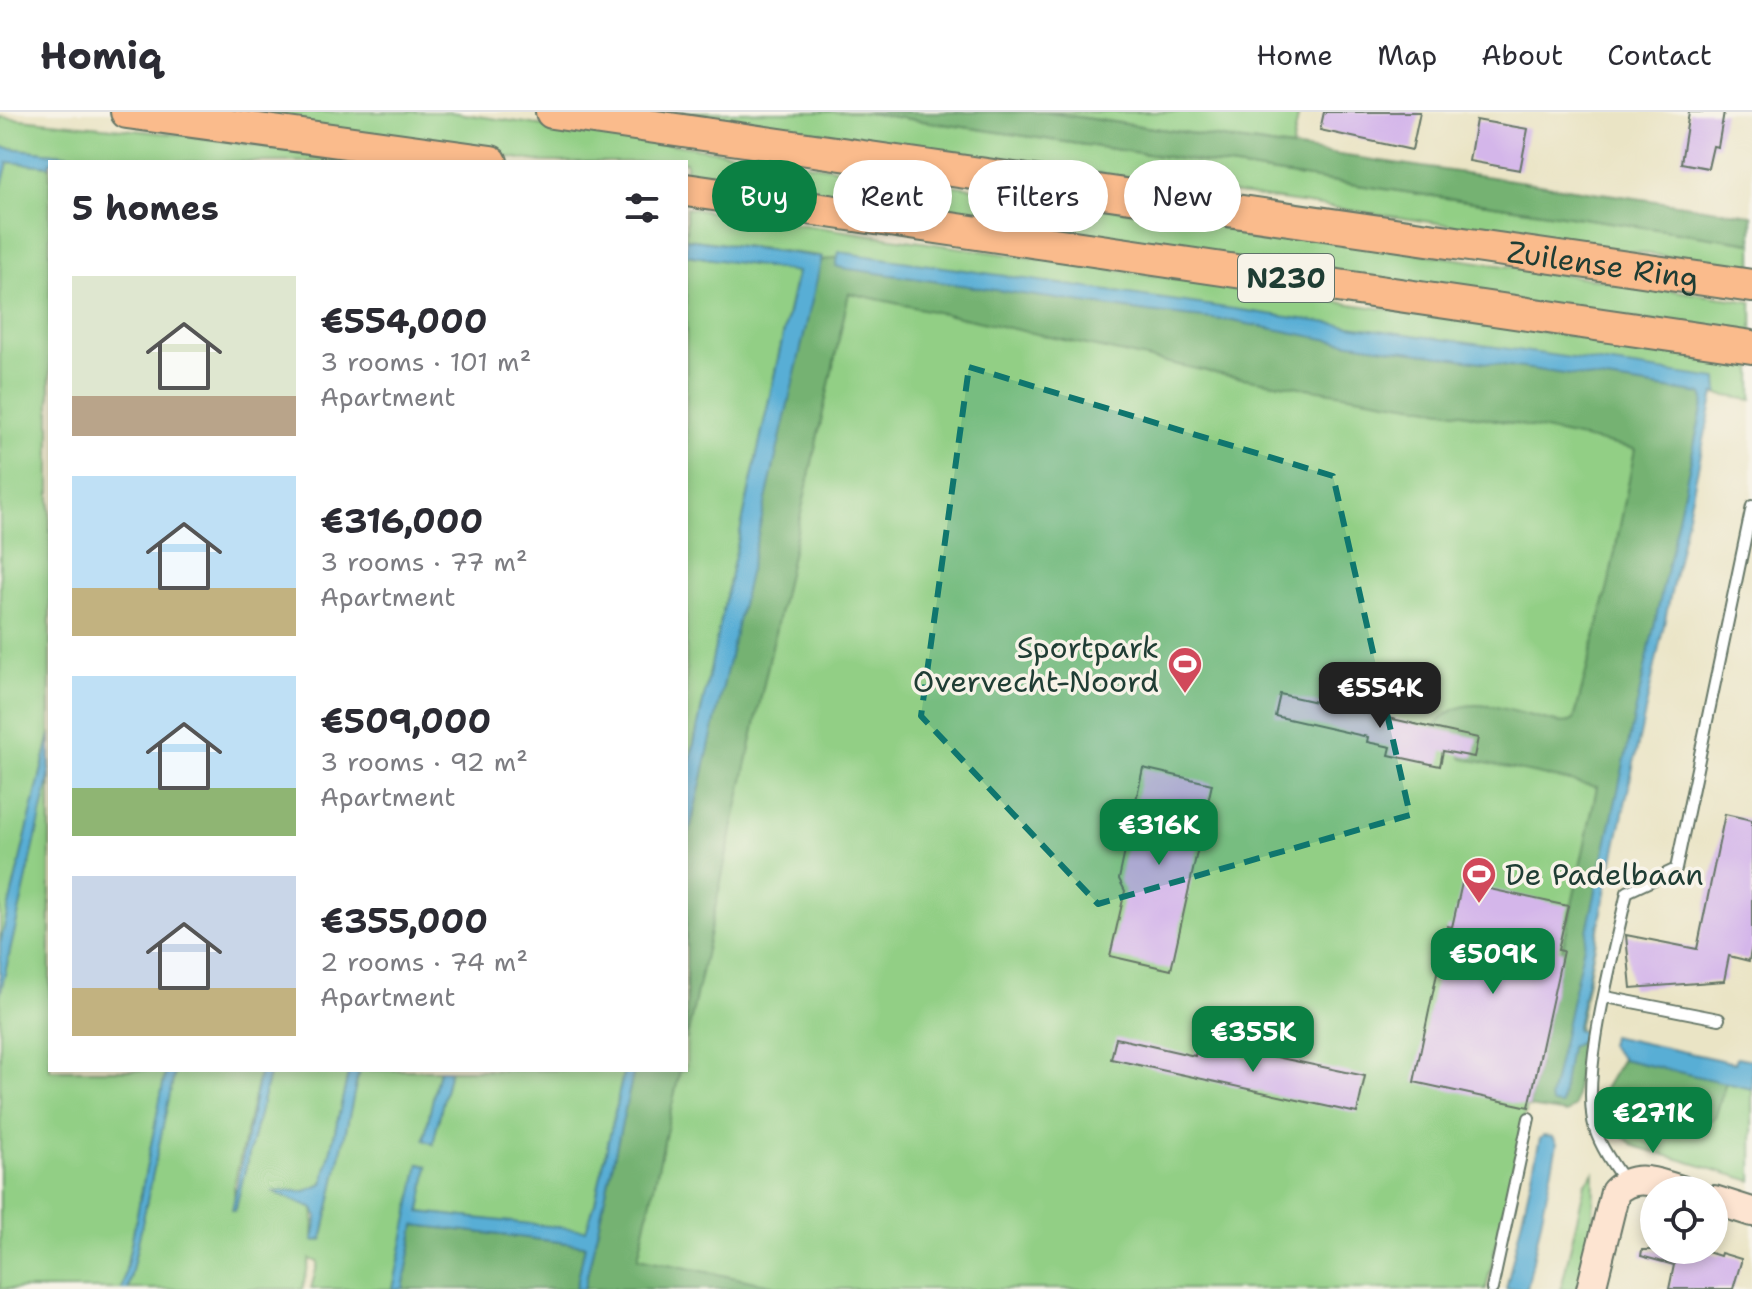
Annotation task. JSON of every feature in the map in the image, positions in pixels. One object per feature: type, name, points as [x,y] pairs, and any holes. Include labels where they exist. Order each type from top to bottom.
[{"type":"main road","points":[[127,112],[476,160]]},
{"type":"main road","name":"Zuilense Ring","points":[[552,112],[1752,286]]},
{"type":"main road","name":"Zuilense Ring","points":[[688,190],[1752,347]]},
{"type":"street","points":[[1591,1289],[1609,1207],[1625,1182],[1640,1180]]},
{"type":"street","points":[[1728,1204],[1752,1212]]},
{"type":"lane","points":[[1625,1182],[1595,1131],[1589,1081],[1627,892],[1676,869],[1752,506]]},
{"type":"lane","points":[[1606,997],[1719,1019]]},
{"type":"lane","points":[[1492,1289],[1529,1118]]},
{"type":"highlighted area","points":[[969,367],[1333,476],[1410,815],[1098,904],[921,716]]},
{"type":"green space","points":[[191,112],[450,112],[779,160],[712,160],[712,187],[688,183],[688,160],[529,160]]},
{"type":"green space","points":[[679,112],[861,112],[1187,160],[1124,160],[1124,177],[1108,175],[1108,160],[1007,160]]},
{"type":"green space","points":[[861,112],[1044,112],[1752,215],[1752,243],[1241,168],[1241,160],[1187,160]]},
{"type":"green space","points":[[1044,112],[1299,112],[1292,148]]},
{"type":"green space","points":[[0,117],[183,135],[358,160],[115,160],[0,147]]},
{"type":"green space","points":[[8,162],[48,166],[48,743],[0,944],[0,192]]},
{"type":"green space","points":[[817,166],[833,168],[833,204],[817,202]]},
{"type":"green space","points":[[1241,168],[1752,243],[1752,269],[1241,194]]},
{"type":"green space","points":[[952,185],[968,188],[968,223],[952,221]]},
{"type":"green space","points":[[688,208],[712,212],[712,232],[817,232],[817,227],[833,229],[833,232],[852,232],[1752,362],[1752,400],[848,255],[820,261],[821,256],[688,239]]},
{"type":"green space","points":[[1108,208],[1124,210],[1124,232],[1241,232],[1241,227],[1752,302],[1752,336],[1027,232],[1108,232]]},
{"type":"green space","points":[[688,255],[797,271],[688,771]]},
{"type":"green space","points":[[848,255],[1706,393],[1578,1030],[1582,1031],[1575,1106],[1567,1113],[1529,1107],[1597,787],[1462,758],[1461,753],[1426,741],[1449,712],[1477,705],[1560,722],[1574,720],[1609,582],[1635,449],[1462,413],[1224,375],[849,293],[688,1033],[688,838],[820,261]]},
{"type":"green space","name":"Sportpark Overvecht-Noord","points":[[836,284],[1677,439],[1486,1289],[663,1289],[626,1282],[670,1072],[688,1072],[688,987]]},
{"type":"green space","points":[[48,785],[48,1072],[166,1072],[122,1289],[0,1289],[0,995]]},
{"type":"green space","points":[[1622,1059],[1726,1082],[1715,1118],[1703,1122],[1609,1108],[1602,1092]]},
{"type":"green space","points":[[175,1072],[260,1072],[234,1185],[235,1211],[270,1072],[349,1072],[323,1184],[306,1191],[275,1191],[314,1209],[313,1241],[322,1240],[359,1072],[439,1072],[424,1139],[433,1144],[450,1072],[624,1072],[586,1231],[419,1212],[428,1166],[420,1164],[393,1289],[311,1289],[318,1262],[310,1259],[302,1289],[128,1289]]},
{"type":"green space","points":[[634,1072],[680,1072],[638,1258],[791,1289],[584,1289]]},
{"type":"green space","points":[[1726,1082],[1752,1089],[1752,1181],[1635,1146],[1622,1135],[1609,1108],[1708,1122],[1715,1118]]},
{"type":"green space","points":[[1594,1172],[1593,1230],[1581,1289],[1561,1289],[1585,1184]]},
{"type":"green space","points":[[415,1225],[585,1245],[576,1289],[403,1289]]},
{"type":"water","points":[[0,147],[115,160],[48,160],[48,166],[8,162],[0,192]]},
{"type":"water","points":[[688,239],[822,257],[688,838],[688,771],[797,272],[688,255]]},
{"type":"water","points":[[839,252],[1717,379],[1718,393],[1714,394],[1576,1030],[1582,1032],[1580,1042],[1570,1047],[1561,1105],[1553,1104],[1550,1099],[1704,400],[1702,394],[1330,340],[1232,321],[1147,312],[842,268],[836,266]]},
{"type":"water","points":[[48,743],[48,785],[0,995],[0,944]]},
{"type":"water","points":[[1611,1036],[1735,1063],[1737,1057],[1752,1060],[1752,1089],[1622,1059],[1609,1045]]},
{"type":"water","points":[[166,1072],[175,1072],[128,1289],[122,1289]]},
{"type":"water","points":[[260,1072],[270,1072],[235,1211],[232,1210]]},
{"type":"water","points":[[349,1072],[359,1072],[322,1240],[313,1241],[317,1217],[314,1209],[272,1191],[306,1191],[323,1184]]},
{"type":"water","points":[[439,1072],[450,1072],[433,1144],[424,1140]]},
{"type":"water","points":[[624,1072],[634,1072],[584,1289],[576,1289],[585,1245],[415,1225],[403,1289],[393,1289],[419,1164],[428,1166],[420,1212],[586,1230],[595,1203]]},
{"type":"water","points":[[1543,1136],[1553,1137],[1557,1144],[1527,1289],[1506,1289],[1540,1139]]},
{"type":"building","points":[[1324,112],[1420,112],[1412,150],[1320,130]]},
{"type":"building","points":[[1689,112],[1724,112],[1718,147],[1713,146],[1708,168],[1681,163]]},
{"type":"building","points":[[1476,120],[1528,129],[1520,170],[1469,161]]},
{"type":"building","points":[[1280,694],[1478,738],[1474,757],[1443,751],[1440,766],[1389,755],[1391,747],[1367,742],[1368,737],[1275,716]]},
{"type":"building","points":[[1143,768],[1212,784],[1171,970],[1110,956],[1125,891],[1119,879]]},
{"type":"building","points":[[1725,814],[1752,820],[1752,945],[1749,961],[1729,956],[1724,981],[1631,988],[1626,935],[1697,949]]},
{"type":"building","points":[[1462,883],[1568,906],[1558,950],[1563,951],[1529,1107],[1414,1082],[1447,926],[1452,927]]},
{"type":"building","points":[[1116,1038],[1195,1056],[1197,1047],[1255,1060],[1257,1053],[1365,1076],[1357,1113],[1111,1059]]},
{"type":"building","points":[[1728,1255],[1741,1259],[1733,1289],[1669,1289],[1674,1265],[1670,1264],[1728,1264]]},
{"type":"place","name":"Sportpark Overvecht-Noord","points":[[1185,695]]},
{"type":"place","name":"De Padelbaan","points":[[1479,905]]}]
